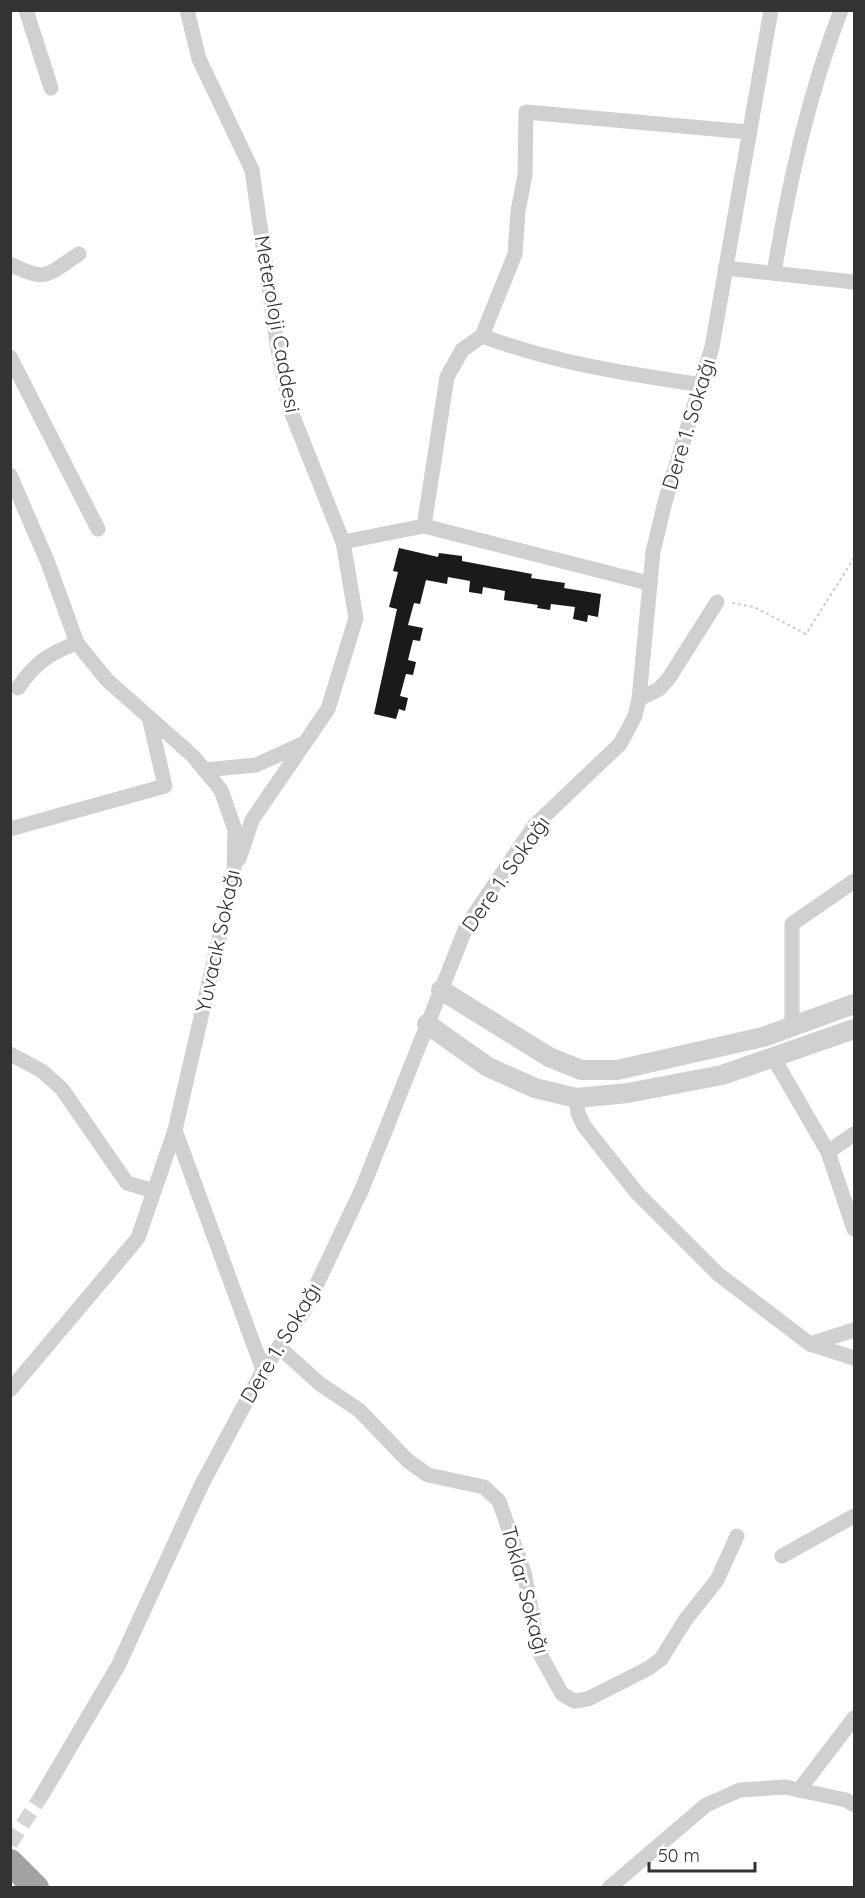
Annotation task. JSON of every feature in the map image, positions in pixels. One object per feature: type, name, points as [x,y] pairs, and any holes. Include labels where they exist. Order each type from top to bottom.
[{"type":"highway","points":[[10,1862],[36,1887]]},
{"type":"street","points":[[26,10],[51,88]]},
{"type":"street","name":"Meteroloji Caddesi","points":[[187,10],[199,59],[252,170],[277,345],[290,409],[343,542],[356,618],[328,710],[252,820],[234,874]]},
{"type":"street","name":"Dere 1. Sokağı","points":[[42,1795],[118,1666],[202,1484],[263,1370],[305,1310],[357,1199],[441,990],[474,916],[536,825],[620,744],[635,716],[639,699],[648,583],[665,502],[702,385],[719,311],[748,132],[771,10]]},
{"type":"street","points":[[774,273],[798,145],[819,69],[841,10]]},
{"type":"street","points":[[424,526],[447,377],[462,350],[482,336],[515,254],[518,212],[525,175],[526,112],[748,132]]},
{"type":"street","points":[[10,264],[33,276],[45,276],[79,254]]},
{"type":"street","points":[[725,267],[855,282]]},
{"type":"street","points":[[482,336],[527,353],[568,364],[702,385]]},
{"type":"street","points":[[10,357],[98,528]]},
{"type":"street","name":"Yuvacık Sokağı","points":[[10,475],[48,563],[76,643],[107,680],[193,756],[205,770],[221,789],[235,830],[234,874],[176,1130],[138,1238],[10,1390]]},
{"type":"street","points":[[343,542],[424,526],[648,583]]},
{"type":"street","points":[[639,699],[659,689],[669,678],[717,602]]},
{"type":"street","points":[[18,688],[32,667],[52,652],[76,643]]},
{"type":"street","points":[[10,828],[165,786],[148,717]]},
{"type":"street","points":[[205,770],[256,765],[303,744]]},
{"type":"street","points":[[792,1026],[792,924],[855,881]]},
{"type":"street","points":[[441,990],[549,1057],[581,1070],[617,1070],[763,1037],[855,1004]]},
{"type":"street","points":[[427,1024],[488,1067],[535,1088],[576,1098],[627,1093],[722,1075],[774,1059],[855,1029]]},
{"type":"street","points":[[10,1054],[42,1071],[62,1089],[127,1183],[154,1191]]},
{"type":"street","points":[[774,1059],[828,1152],[855,1229]]},
{"type":"street","points":[[576,1098],[578,1113],[584,1126],[637,1193],[718,1274],[810,1344],[855,1358]]},
{"type":"street","points":[[176,1130],[263,1370]]},
{"type":"street","points":[[828,1152],[855,1134]]},
{"type":"street","points":[[810,1344],[855,1330]]},
{"type":"street","name":"Toklar Sokağı","points":[[279,1347],[320,1383],[359,1410],[408,1461],[428,1475],[484,1487],[492,1492],[499,1501],[524,1572],[539,1652],[562,1694],[574,1701],[588,1699],[649,1668],[661,1659],[686,1619],[717,1580],[737,1536]]},
{"type":"street","points":[[782,1556],[855,1516]]},
{"type":"street","points":[[799,1790],[855,1718]]},
{"type":"street","points":[[609,1887],[706,1805],[740,1790],[785,1787],[846,1800],[855,1805]]},
{"type":"path","points":[[717,602],[754,607],[806,634],[855,558]]},
{"type":"building","points":[[399,548],[438,557],[439,553],[462,556],[462,561],[532,574],[531,578],[565,583],[564,588],[601,594],[598,617],[588,615],[587,622],[573,619],[575,607],[551,604],[550,610],[537,608],[538,605],[504,600],[505,591],[483,587],[482,594],[469,592],[470,581],[448,577],[447,584],[426,580],[420,604],[414,603],[408,625],[423,628],[420,641],[413,640],[408,660],[416,662],[413,675],[406,674],[400,696],[408,698],[405,711],[399,709],[396,719],[374,714],[397,609],[389,607],[398,572],[393,571]]},
{"type":"tunnel","points":[[10,1844],[42,1795]]}]
